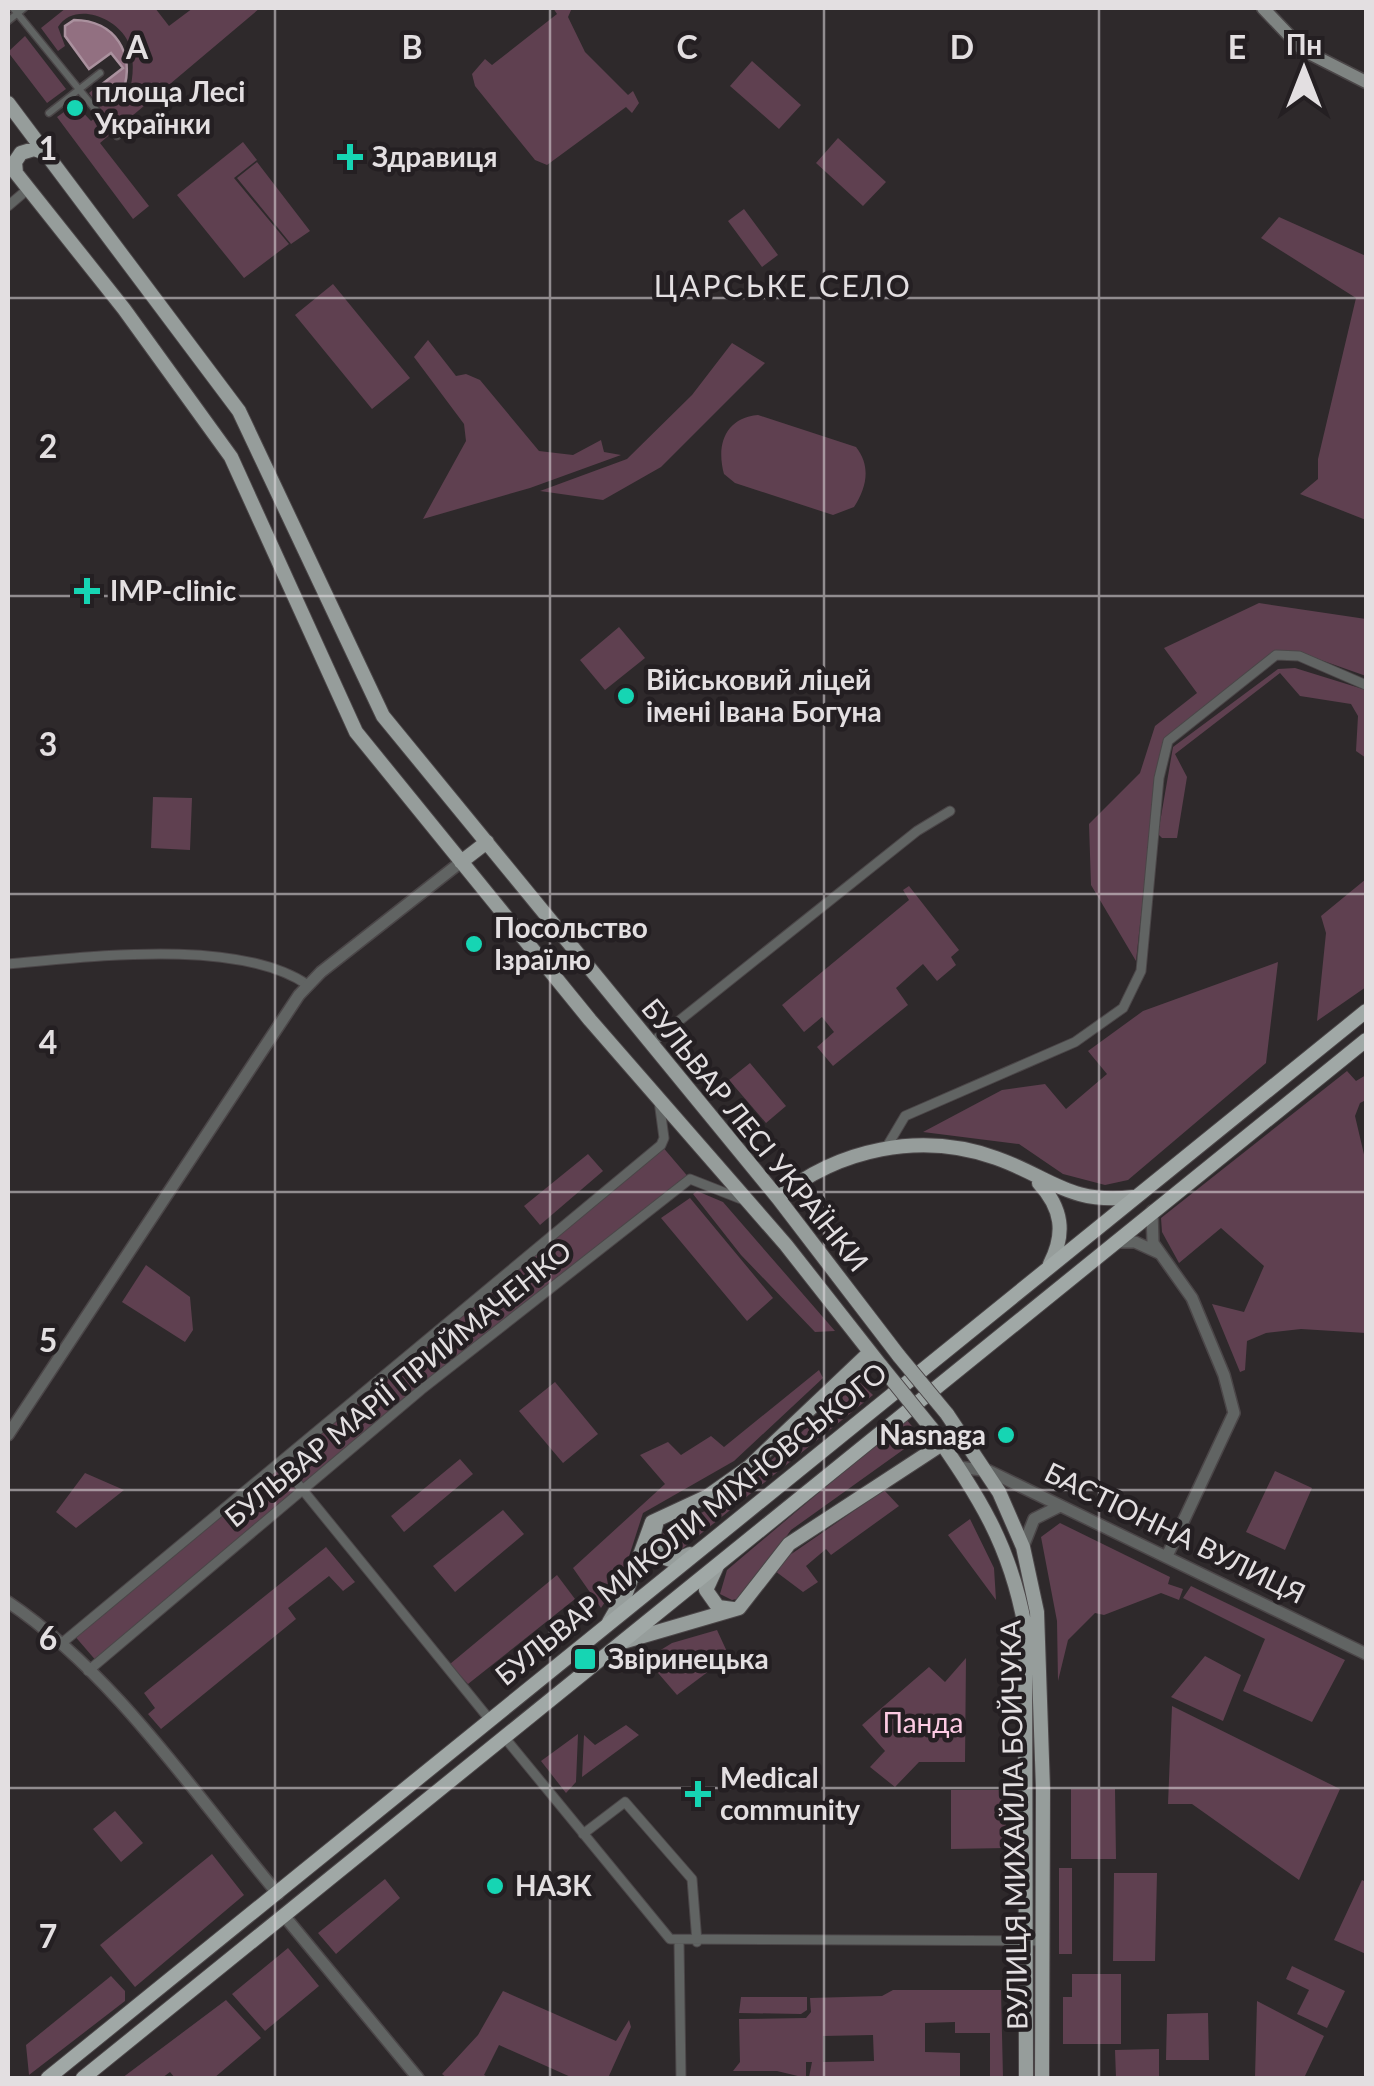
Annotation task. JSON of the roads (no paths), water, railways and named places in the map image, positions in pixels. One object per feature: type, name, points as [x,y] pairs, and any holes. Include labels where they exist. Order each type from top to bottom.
[{"type":"highway","name":"БУЛЬВАР МИКОЛИ МІХНОВСЬКОГО","points":[[48,2078],[1366,1010]]},
{"type":"highway","name":"БУЛЬВАР МИКОЛИ МІХНОВСЬКОГО","points":[[83,2078],[286,1918],[721,1560],[1366,1040]]},
{"type":"main road","points":[[1262,8],[1303,50],[1366,82]]},
{"type":"main road","name":"БУЛЬВАР ЛЕСІ УКРАЇНКИ","points":[[8,104],[238,411],[374,702],[778,1198],[947,1414]]},
{"type":"main road","points":[[12,168],[21,152],[34,149],[46,154]]},
{"type":"main road","name":"БУЛЬВАР ЛЕСІ УКРАЇНКИ","points":[[12,168],[124,309],[231,456],[356,732],[658,1099],[750,1203],[932,1430]]},
{"type":"main road","points":[[461,862],[486,842]]},
{"type":"main road","points":[[778,1198],[831,1163],[886,1148],[952,1149],[992,1156],[1035,1178],[1094,1200],[1133,1196]]},
{"type":"main road","points":[[1035,1178],[1058,1210],[1060,1243],[1050,1264]]},
{"type":"main road","points":[[847,1325],[862,1320],[864,1312]]},
{"type":"main road","points":[[608,1623],[626,1593],[648,1527],[660,1517],[708,1496],[749,1467],[870,1352]]},
{"type":"main road","name":"ВУЛИЦЯ МИХАЙЛА БОЙЧУКА","points":[[947,1414],[989,1471],[1024,1547],[1042,1660],[1042,2078]]},
{"type":"main road","name":"ВУЛИЦЯ МИХАЙЛА БОЙЧУКА","points":[[932,1430],[1007,1551],[1024,1627],[1026,2078]]},
{"type":"main road","points":[[620,1644],[738,1608],[789,1544],[942,1444]]},
{"type":"main road","points":[[660,1517],[652,1535],[658,1556],[674,1561],[700,1549]]},
{"type":"main road","points":[[721,1560],[706,1590],[718,1607],[738,1608]]},
{"type":"street","points":[[8,21],[18,9],[117,136]]},
{"type":"street","points":[[48,113],[100,73]]},
{"type":"street","points":[[8,206],[28,189]]},
{"type":"street","points":[[886,1148],[905,1116],[1074,1042],[1123,1008],[1141,970],[1159,778],[1168,742],[1276,655],[1298,656],[1366,685]]},
{"type":"street","points":[[650,1044],[903,842],[950,811]]},
{"type":"street","points":[[8,1435],[308,984],[461,862]]},
{"type":"street","points":[[8,964],[174,953],[282,970],[308,984]]},
{"type":"street","name":"БУЛЬВАР МАРІЇ ПРИЙМАЧЕНКО","points":[[62,1643],[661,1145],[664,1138],[658,1099]]},
{"type":"street","name":"БУЛЬВАР МАРІЇ ПРИЙМАЧЕНКО","points":[[88,1670],[303,1487],[690,1179],[750,1203]]},
{"type":"street","points":[[1152,1210],[1151,1232],[1158,1253],[1192,1298],[1224,1376],[1234,1414],[1167,1556]]},
{"type":"street","points":[[1111,1243],[1134,1242],[1158,1253]]},
{"type":"street","points":[[280,1462],[490,1720]]},
{"type":"street","name":"БАСТІОННА ВУЛИЦЯ","points":[[958,1467],[989,1471],[1070,1508],[1366,1654]]},
{"type":"street","points":[[1024,1547],[1038,1515],[1057,1506],[1070,1508]]},
{"type":"street","points":[[8,1602],[62,1643],[88,1670],[278,1894]]},
{"type":"street","points":[[505,1738],[666,1936],[679,1941],[1043,1941]]},
{"type":"street","points":[[583,1834],[625,1802],[692,1879],[697,1942]]},
{"type":"street","points":[[286,1918],[418,2078]]},
{"type":"street","points":[[679,1941],[681,2078]]},
{"type":"place","name":"площа Лесі Українки","points":[[75,108]]},
{"type":"place","name":"Здравиця","points":[[350,157]]},
{"type":"place","name":"IMP-clinic","points":[[87,591]]},
{"type":"place","name":"Військовий ліцей імені Івана Богуна","points":[[626,696]]},
{"type":"place","name":"Посольство Ізраїлю","points":[[474,944]]},
{"type":"place","name":"Nasnaga","points":[[1006,1435]]},
{"type":"place","name":"Звіринецька","points":[[585,1659]]},
{"type":"place","name":"Medical community","points":[[698,1794]]},
{"type":"place","name":"НАЗК","points":[[495,1886]]},
{"type":"district","name":"ЦАРСЬКЕ СЕЛО","points":[[783,287]]},
{"type":"park label","name":"Панда","points":[[923,1723]]}]
